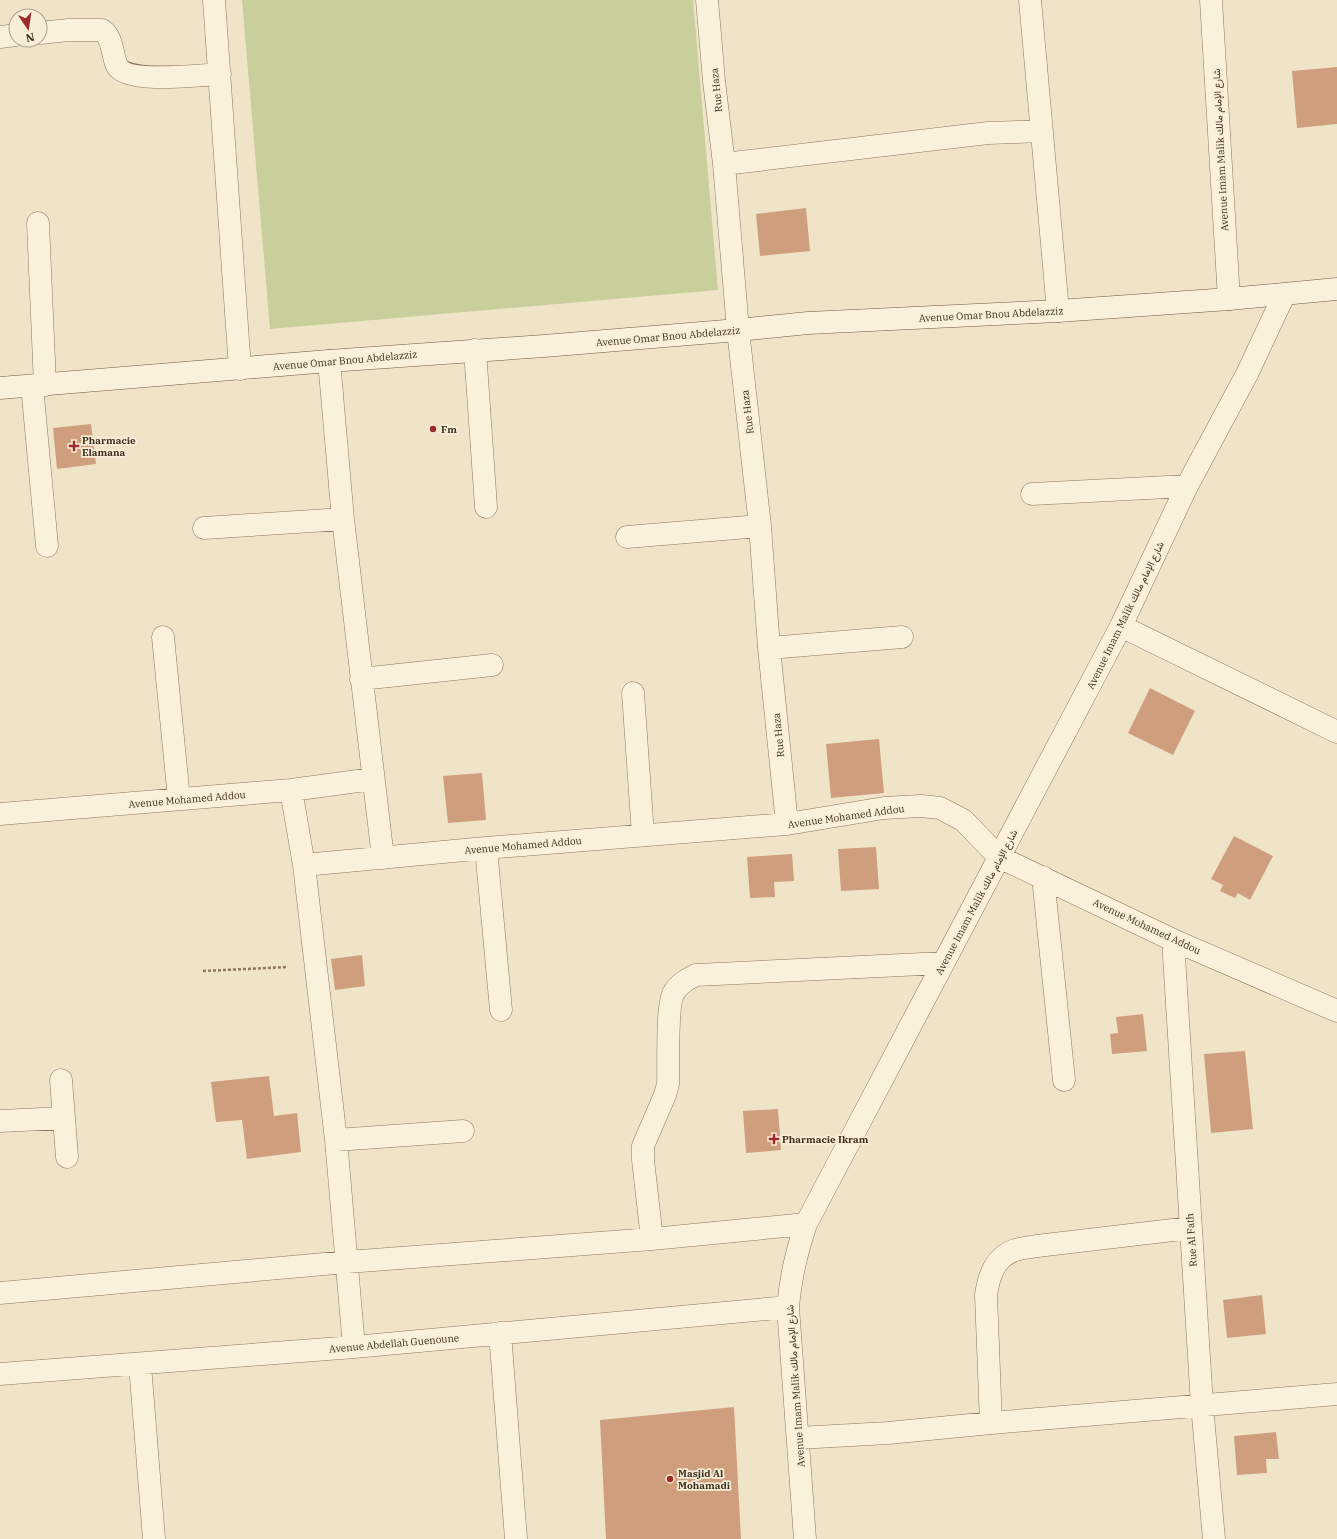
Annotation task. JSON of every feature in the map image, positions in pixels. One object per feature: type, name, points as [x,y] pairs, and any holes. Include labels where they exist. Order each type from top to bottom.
[{"type":"street","points":[[214,0],[240,369]]},
{"type":"street","name":"Rue Haza","points":[[707,0],[714,81],[724,164],[738,330],[760,526],[769,648],[787,824]]},
{"type":"street","points":[[1030,0],[1058,310]]},
{"type":"street","name":"Avenue Imam Malik شارع الإمام مالك","points":[[1212,0],[1230,299]]},
{"type":"street","points":[[48,32],[69,30],[102,30],[106,32],[117,66],[121,71],[128,75],[157,78],[220,74]]},
{"type":"street","points":[[724,164],[988,133],[1042,131]]},
{"type":"street","points":[[38,223],[38,386],[47,546]]},
{"type":"street","name":"Avenue Omar Bnou Abdelazziz","points":[[0,388],[329,361],[544,346],[808,323],[1058,310],[1230,299],[1337,290]]},
{"type":"street","name":"Avenue Imam Malik شارع الإمام مالك","points":[[805,1539],[788,1307],[790,1278],[797,1250],[806,1224],[1121,626],[1187,486],[1247,374],[1284,295]]},
{"type":"street","points":[[475,350],[486,507]]},
{"type":"street","points":[[329,361],[343,519],[373,780],[384,858]]},
{"type":"street","points":[[1032,494],[1187,486]]},
{"type":"street","points":[[204,528],[343,519]]},
{"type":"street","points":[[627,536],[760,526]]},
{"type":"street","points":[[1121,626],[1337,732]]},
{"type":"street","points":[[163,637],[179,800]]},
{"type":"street","points":[[769,648],[902,637]]},
{"type":"street","points":[[361,680],[492,665]]},
{"type":"street","points":[[633,693],[643,835]]},
{"type":"street","name":"Avenue Mohamed Addou","points":[[0,814],[291,790],[373,780]]},
{"type":"street","points":[[291,790],[304,865],[336,1140],[354,1347]]},
{"type":"street","name":"Avenue Mohamed Addou","points":[[304,865],[486,848],[787,824],[884,808],[921,806],[940,808],[963,820],[999,858],[1043,877],[1173,940],[1337,1011]]},
{"type":"street","points":[[486,848],[501,1010]]},
{"type":"street","points":[[1043,877],[1064,1080]]},
{"type":"street","name":"Rue Al Fath","points":[[1173,940],[1202,1405],[1214,1539]]},
{"type":"street","points":[[652,1239],[643,1160],[643,1146],[665,1095],[668,1084],[670,1005],[674,992],[683,982],[696,975],[943,963]]},
{"type":"street","points":[[61,1080],[67,1157]]},
{"type":"street","points":[[0,1121],[64,1118]]},
{"type":"street","points":[[336,1140],[463,1131]]},
{"type":"street","points":[[0,1293],[347,1262],[652,1239],[806,1224]]},
{"type":"street","points":[[991,1423],[986,1295],[988,1279],[994,1267],[1003,1256],[1016,1250],[1037,1246],[1190,1228]]},
{"type":"street","name":"Avenue Abdellah Guenoune","points":[[0,1374],[140,1365],[354,1347],[788,1307]]},
{"type":"street","points":[[500,1333],[516,1539]]},
{"type":"street","points":[[140,1365],[154,1539]]},
{"type":"street","points":[[798,1438],[888,1433],[1337,1394]]},
{"type":"path","points":[[203,971],[316,966]]},
{"type":"green space","points":[[242,0],[693,0],[718,290],[270,329]]},
{"type":"building","points":[[1337,67],[1337,124],[1297,128],[1292,71]]},
{"type":"building","points":[[806,208],[810,251],[760,256],[756,214]]},
{"type":"building","name":"Pharmacie Elamana","points":[[91,424],[96,464],[57,469],[53,428]]},
{"type":"building","points":[[1150,688],[1195,711],[1173,755],[1128,733]]},
{"type":"building","points":[[879,739],[884,793],[831,798],[826,744]]},
{"type":"building","points":[[482,773],[486,820],[448,823],[443,776]]},
{"type":"building","points":[[1234,836],[1273,856],[1250,900],[1238,893],[1235,898],[1220,891],[1223,885],[1211,879]]},
{"type":"building","points":[[876,847],[879,889],[841,891],[838,849]]},
{"type":"building","points":[[792,854],[794,881],[774,882],[775,897],[750,898],[747,857]]},
{"type":"building","points":[[362,955],[365,986],[335,990],[331,959]]},
{"type":"building","points":[[1143,1014],[1147,1051],[1112,1054],[1110,1034],[1118,1033],[1116,1017]]},
{"type":"building","points":[[1245,1051],[1253,1129],[1211,1133],[1204,1054]]},
{"type":"building","points":[[269,1076],[274,1116],[297,1113],[301,1152],[247,1159],[242,1120],[216,1122],[211,1082]]},
{"type":"building","points":[[778,1109],[781,1150],[746,1153],[743,1111]]},
{"type":"building","points":[[1262,1295],[1266,1334],[1227,1338],[1223,1300]]},
{"type":"building","name":"Masjid Al Mohamadi","points":[[734,1407],[741,1539],[606,1539],[600,1420]]},
{"type":"building","points":[[1276,1432],[1279,1459],[1266,1459],[1267,1473],[1237,1475],[1234,1436]]},
{"type":"place","name":"Fm","points":[[433,429]]},
{"type":"place","name":"Pharmacie Elamana","points":[[74,446]]},
{"type":"place","name":"Pharmacie Ikram","points":[[774,1139]]},
{"type":"place","name":"Masjid Al Mohamadi","points":[[670,1479]]}]
